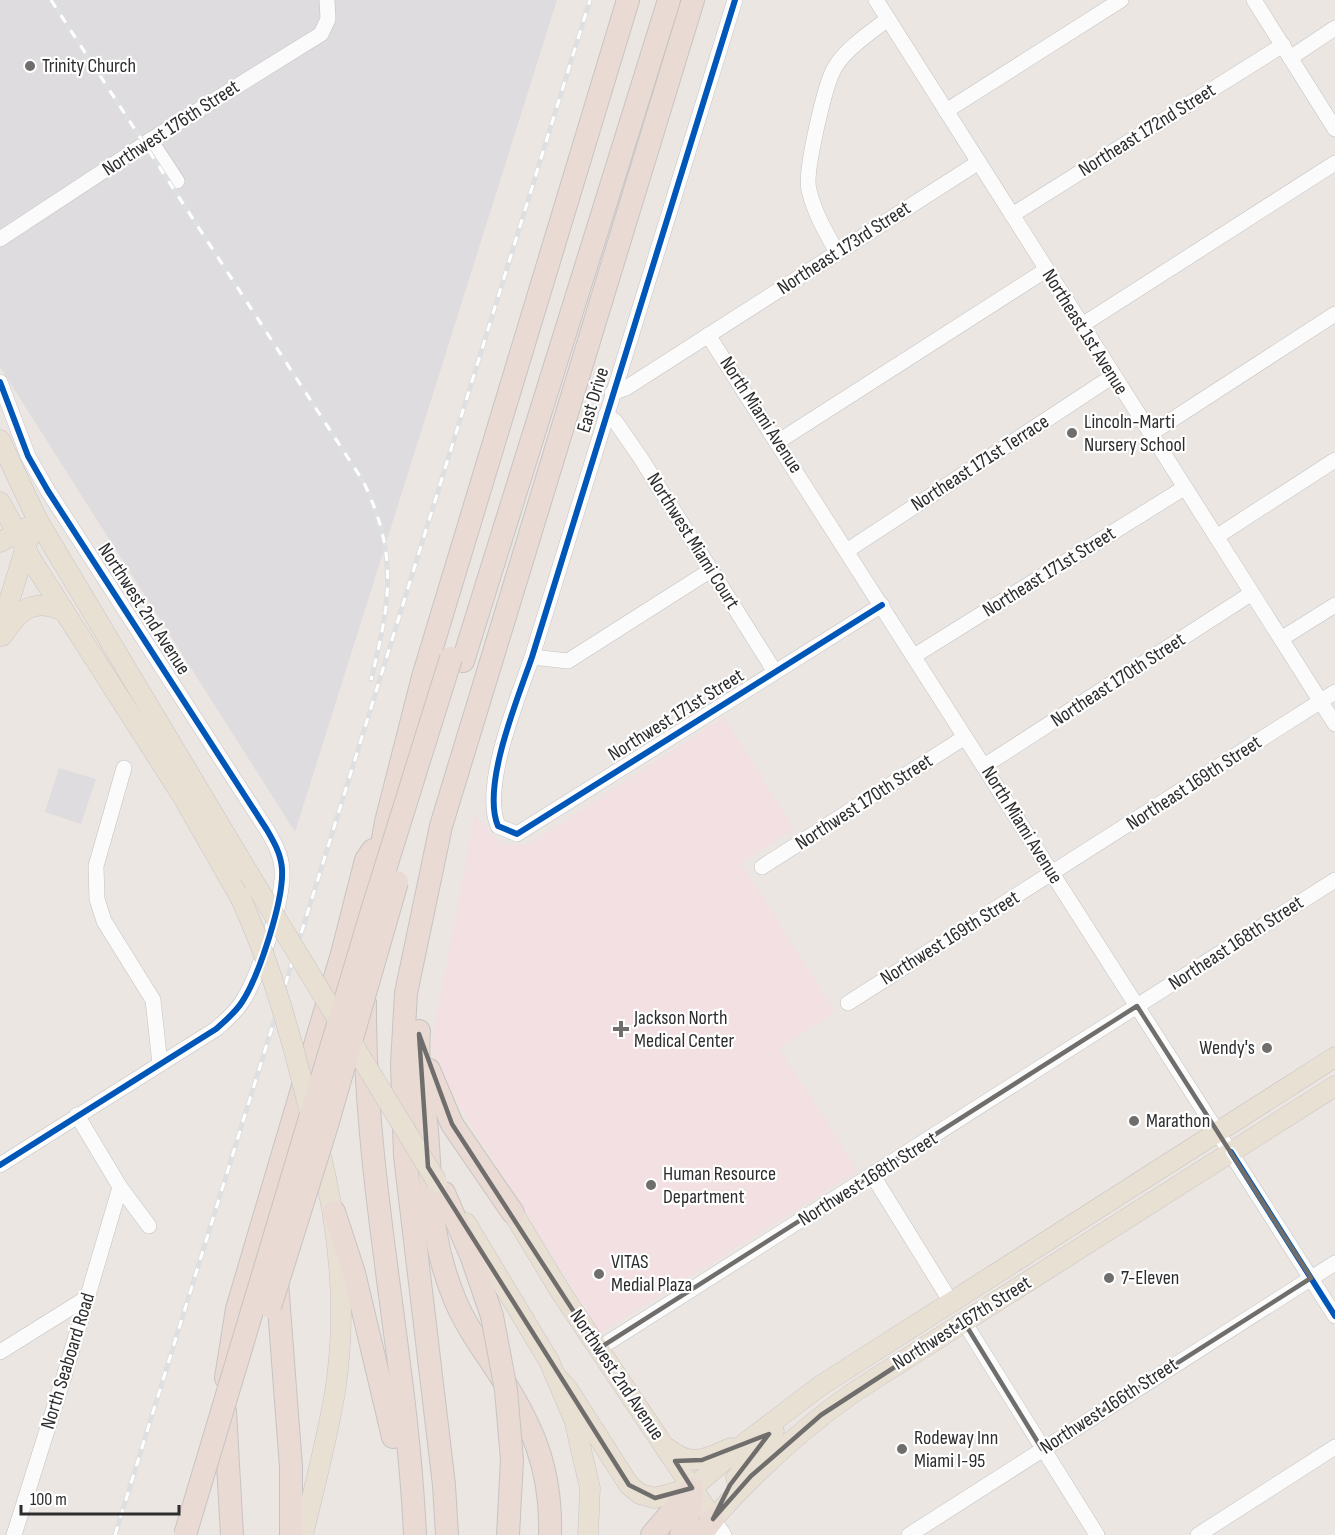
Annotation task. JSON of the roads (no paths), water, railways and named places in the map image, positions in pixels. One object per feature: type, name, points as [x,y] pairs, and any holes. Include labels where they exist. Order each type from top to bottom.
[{"type":"highway","points":[[415,1535],[374,1182],[366,1090],[367,945],[383,836],[423,677],[474,500],[628,0]]},
{"type":"highway","points":[[199,1535],[327,1125],[457,659],[653,0]]},
{"type":"highway","points":[[185,1535],[372,911],[457,659],[669,0]]},
{"type":"highway","points":[[447,1535],[444,1485],[404,1137],[404,1011],[441,826],[693,0]]},
{"type":"highway","points":[[232,1535],[224,1399],[237,1309],[342,954],[366,860],[383,836]]},
{"type":"highway","points":[[414,955],[419,1034],[434,1085],[452,1124],[513,1213]]},
{"type":"highway","points":[[419,1034],[417,1046],[427,1131],[430,1207],[440,1259],[462,1315],[534,1434],[547,1479],[549,1535]]},
{"type":"highway","points":[[283,1155],[277,1273],[291,1467],[291,1535]]},
{"type":"highway","points":[[441,1187],[471,1255],[492,1317],[507,1399],[512,1460],[508,1535]]},
{"type":"highway","points":[[334,1212],[344,1236],[367,1325],[396,1456],[411,1486]]},
{"type":"highway","points":[[652,1535],[692,1488]]},
{"type":"highway","points":[[681,1535],[691,1508],[692,1488]]},
{"type":"main road","points":[[0,440],[38,521],[249,874],[441,1187],[455,1205],[556,1376],[574,1419],[590,1488],[588,1535]]},
{"type":"main road","points":[[0,502],[14,541],[64,610],[177,788],[240,897],[269,962],[280,997],[334,1212],[341,1307],[338,1370],[303,1535]]},
{"type":"main road","points":[[0,631],[14,541],[38,521]]},
{"type":"main road","points":[[0,638],[14,618],[28,608],[45,605],[64,610]]},
{"type":"main road","name":"Northwest 167th Street","points":[[692,1488],[800,1401],[1335,1057]]},
{"type":"main road","name":"Northwest 167th Street","points":[[713,1530],[751,1476],[821,1415],[1335,1086]]},
{"type":"main road","name":"Northwest 2nd Avenue","points":[[513,1213],[598,1349],[692,1488],[713,1530]]},
{"type":"main road","points":[[964,1322],[981,1283]]},
{"type":"main road","points":[[556,1376],[567,1388],[615,1467],[634,1490],[655,1498],[692,1488]]},
{"type":"main road","points":[[713,1530],[730,1485],[800,1401]]},
{"type":"main road","points":[[665,1447],[680,1458],[702,1460],[745,1443]]},
{"type":"street","name":"East Drive","points":[[492,813],[492,798],[508,729],[735,0]]},
{"type":"street","points":[[946,111],[1121,0]]},
{"type":"street","points":[[1254,0],[1335,129]]},
{"type":"street","name":"Northeast 1st Avenue","points":[[878,1],[1335,724]]},
{"type":"street","name":"Northwest 176th Street","points":[[0,239],[150,140],[321,34],[326,28],[328,5]]},
{"type":"street","points":[[837,252],[823,228],[808,187],[815,136],[834,68],[864,37],[888,19]]},
{"type":"street","name":"Northeast 172nd Street","points":[[1012,215],[1286,51],[1335,28]]},
{"type":"street","points":[[150,140],[177,181]]},
{"type":"street","name":"Northeast 173rd Street","points":[[612,393],[626,388],[979,162]]},
{"type":"street","points":[[1082,326],[1335,163]]},
{"type":"street","points":[[779,441],[1046,270]]},
{"type":"street","points":[[1150,434],[1335,314]]},
{"type":"street","name":"North Miami Avenue","points":[[708,335],[779,441],[1335,1316]]},
{"type":"street","name":"Northeast 171st Terrace","points":[[848,549],[1113,376]]},
{"type":"street","name":"Northwest 2nd Avenue","points":[[0,382],[28,456],[48,491],[276,846],[282,867],[281,889],[269,934],[247,992],[231,1016],[216,1029],[160,1064]]},
{"type":"street","name":"Northwest Miami Court","points":[[606,414],[615,421],[627,439],[775,672]]},
{"type":"street","points":[[1216,537],[1335,460]]},
{"type":"street","name":"Northeast 171st Street","points":[[914,656],[1184,488]]},
{"type":"street","points":[[532,657],[568,661],[711,570]]},
{"type":"street","name":"Northeast 170th Street","points":[[984,766],[1252,593]]},
{"type":"street","name":"Northwest 171st Street","points":[[492,813],[498,826],[517,834],[882,605]]},
{"type":"street","points":[[1281,639],[1335,605]]},
{"type":"street","name":"Northeast 169th Street","points":[[1053,874],[1335,692]]},
{"type":"street","name":"Northwest 170th Street","points":[[762,867],[965,737]]},
{"type":"street","points":[[0,1165],[160,1064],[153,1000],[104,921],[97,899],[96,866],[124,768]]},
{"type":"street","name":"Northwest 169th Street","points":[[848,1003],[1053,874]]},
{"type":"street","name":"Northeast 168th Street","points":[[1137,1006],[1335,880]]},
{"type":"street","name":"Northwest 168th Street","points":[[598,1349],[1137,1006]]},
{"type":"street","points":[[77,1115],[120,1187],[149,1226]]},
{"type":"street","points":[[873,1176],[951,1302]]},
{"type":"street","name":"North Seaboard Road","points":[[14,1535],[120,1187]]},
{"type":"street","name":"Northwest 166th Street","points":[[909,1535],[1335,1263]]},
{"type":"street","points":[[0,1352],[88,1297]]},
{"type":"street","points":[[964,1322],[1097,1535]]},
{"type":"street","points":[[1198,1535],[1335,1447]]},
{"type":"railway","points":[[51,0],[363,481],[382,532],[388,579],[383,627],[371,680]]},
{"type":"railway","points":[[115,1535],[590,0]]},
{"type":"place","name":"Trinity Church","points":[[30,66]]},
{"type":"place","name":"Lincoln-Marti Nursery School","points":[[1072,433]]},
{"type":"place","name":"Jackson North Medical Center","points":[[621,1029]]},
{"type":"place","name":"Wendy's","points":[[1267,1048]]},
{"type":"place","name":"Marathon","points":[[1134,1121]]},
{"type":"place","name":"Human Resource Department","points":[[651,1185]]},
{"type":"place","name":"VITAS Medial Plaza","points":[[599,1274]]},
{"type":"place","name":"7-Eleven","points":[[1109,1278]]},
{"type":"place","name":"Rodeway Inn Miami I-95","points":[[902,1449]]}]
